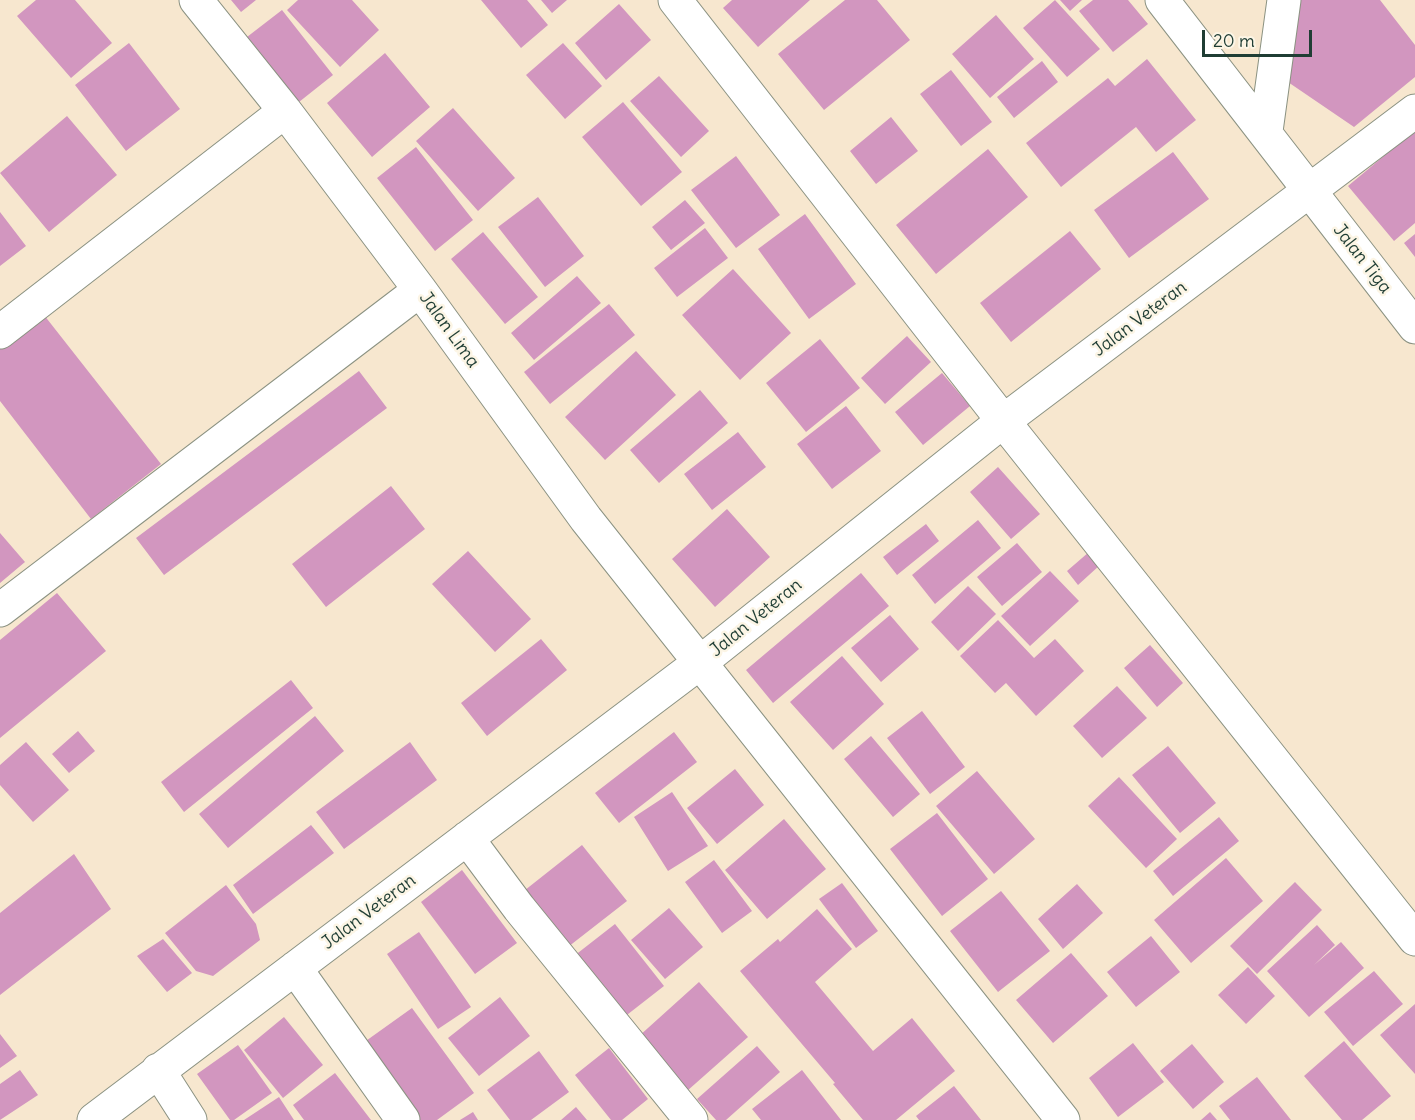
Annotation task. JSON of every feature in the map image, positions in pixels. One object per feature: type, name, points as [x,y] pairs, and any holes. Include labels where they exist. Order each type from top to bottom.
[{"type":"street","name":"Jalan Lima","points":[[196,0],[285,111],[420,290],[586,519],[702,661],[1063,1120]]},
{"type":"street","points":[[675,0],[1004,422],[1415,939]]},
{"type":"street","name":"Jalan Tiga","points":[[1162,0],[1266,131],[1310,192],[1415,327]]},
{"type":"street","points":[[1266,131],[1284,0]]},
{"type":"street","points":[[0,332],[285,111]]},
{"type":"street","name":"Jalan Veteran","points":[[94,1120],[702,661],[1004,422],[1415,111]]},
{"type":"street","points":[[0,610],[420,290]]},
{"type":"street","points":[[467,838],[519,908],[691,1120]]},
{"type":"street","points":[[295,968],[403,1120]]},
{"type":"street","points":[[158,1070],[190,1120]]},
{"type":"building","points":[[36,0],[75,0],[112,43],[71,78],[17,16]]},
{"type":"building","points":[[231,0],[256,0],[241,12]]},
{"type":"building","points":[[298,0],[352,0],[379,30],[340,67],[287,10]]},
{"type":"building","points":[[481,0],[527,0],[548,25],[521,48]]},
{"type":"building","points":[[541,0],[567,0],[552,13]]},
{"type":"building","points":[[732,0],[810,0],[758,47],[723,8]]},
{"type":"building","points":[[845,0],[877,0],[910,40],[824,110],[778,54]]},
{"type":"building","points":[[1055,0],[1100,49],[1067,77],[1023,28]]},
{"type":"building","points":[[1060,0],[1082,0],[1070,11]]},
{"type":"building","points":[[1093,0],[1128,0],[1148,24],[1113,52],[1079,11]]},
{"type":"building","points":[[1294,0],[1380,0],[1415,45],[1415,77],[1354,127],[1285,80]]},
{"type":"building","points":[[619,4],[651,40],[606,80],[575,43]]},
{"type":"building","points":[[282,10],[333,75],[299,102],[247,37]]},
{"type":"building","points":[[996,15],[1034,59],[990,98],[952,54]]},
{"type":"building","points":[[129,43],[180,109],[126,151],[75,85]]},
{"type":"building","points":[[563,43],[602,86],[565,119],[526,75]]},
{"type":"building","points":[[385,53],[430,107],[372,157],[327,103]]},
{"type":"building","points":[[1147,59],[1196,120],[1156,152],[1136,127],[1061,187],[1026,143],[1108,78],[1115,86]]},
{"type":"building","points":[[1042,61],[1058,82],[1014,118],[997,97]]},
{"type":"building","points":[[951,70],[992,122],[961,146],[920,94]]},
{"type":"building","points":[[659,76],[709,131],[681,157],[630,101]]},
{"type":"building","points":[[623,102],[682,172],[641,206],[582,137]]},
{"type":"building","points":[[453,108],[515,178],[478,211],[416,141]]},
{"type":"building","points":[[67,116],[117,175],[49,232],[0,173]]},
{"type":"building","points":[[891,117],[918,151],[876,184],[850,151]]},
{"type":"building","points":[[1415,130],[1415,223],[1394,241],[1348,186]]},
{"type":"building","points":[[416,147],[473,220],[435,251],[377,178]]},
{"type":"building","points":[[988,149],[1028,197],[936,274],[896,225]]},
{"type":"building","points":[[1173,152],[1209,199],[1129,258],[1094,210]]},
{"type":"building","points":[[736,156],[780,215],[736,248],[691,190]]},
{"type":"building","points":[[538,197],[584,256],[545,287],[498,227]]},
{"type":"building","points":[[685,200],[705,223],[671,250],[652,227]]},
{"type":"building","points":[[0,212],[26,246],[0,266]]},
{"type":"building","points":[[805,214],[856,284],[809,319],[758,249]]},
{"type":"building","points":[[705,228],[728,258],[677,297],[654,268]]},
{"type":"building","points":[[1070,231],[1101,269],[1011,342],[980,303]]},
{"type":"building","points":[[483,232],[538,297],[505,324],[451,259]]},
{"type":"building","points":[[1415,234],[1415,257],[1404,243]]},
{"type":"building","points":[[733,269],[791,333],[740,380],[682,315]]},
{"type":"building","points":[[577,276],[601,303],[534,360],[511,333]]},
{"type":"building","points":[[609,304],[635,335],[550,404],[524,372]]},
{"type":"building","points":[[44,315],[161,464],[91,519],[0,401],[0,349]]},
{"type":"building","points":[[907,336],[931,362],[885,404],[861,378]]},
{"type":"building","points":[[820,339],[860,388],[806,432],[766,383]]},
{"type":"building","points":[[636,351],[676,395],[605,460],[565,417]]},
{"type":"building","points":[[359,371],[387,408],[164,575],[136,538]]},
{"type":"building","points":[[942,373],[970,406],[923,445],[895,412]]},
{"type":"building","points":[[700,390],[728,423],[659,483],[630,450]]},
{"type":"building","points":[[846,406],[881,451],[832,489],[797,444]]},
{"type":"building","points":[[738,432],[766,467],[712,510],[684,474]]},
{"type":"building","points":[[998,467],[1040,514],[1011,539],[970,492]]},
{"type":"building","points":[[391,486],[425,529],[326,607],[292,564]]},
{"type":"building","points":[[727,509],[770,557],[715,607],[672,559]]},
{"type":"building","points":[[978,520],[1001,548],[935,604],[912,575]]},
{"type":"building","points":[[926,524],[939,541],[897,575],[883,557]]},
{"type":"building","points":[[0,533],[25,562],[0,583]]},
{"type":"building","points":[[1017,543],[1042,572],[1002,606],[977,577]]},
{"type":"building","points":[[468,551],[531,619],[495,652],[432,584]]},
{"type":"building","points":[[1089,552],[1100,565],[1078,585],[1067,571]]},
{"type":"building","points":[[1050,571],[1079,601],[1030,646],[1001,616]]},
{"type":"building","points":[[861,573],[889,606],[773,703],[746,670]]},
{"type":"building","points":[[968,586],[996,614],[958,651],[931,622]]},
{"type":"building","points":[[57,593],[106,651],[0,738],[0,640]]},
{"type":"building","points":[[890,615],[919,649],[881,682],[851,648]]},
{"type":"building","points":[[998,620],[1034,658],[1055,639],[1084,671],[1036,716],[1006,683],[995,693],[960,656]]},
{"type":"building","points":[[541,639],[567,670],[487,736],[461,703]]},
{"type":"building","points":[[1150,645],[1183,683],[1157,707],[1124,668]]},
{"type":"building","points":[[842,656],[884,704],[833,750],[790,702]]},
{"type":"building","points":[[291,680],[313,708],[184,812],[161,782]]},
{"type":"building","points":[[1117,686],[1147,718],[1102,758],[1073,726]]},
{"type":"building","points":[[922,711],[965,767],[930,794],[887,738]]},
{"type":"building","points":[[315,716],[344,751],[228,848],[199,814]]},
{"type":"building","points":[[78,731],[95,751],[69,773],[52,754]]},
{"type":"building","points":[[674,732],[697,762],[619,823],[595,793]]},
{"type":"building","points":[[871,736],[920,794],[893,817],[844,759]]},
{"type":"building","points":[[26,742],[69,790],[33,822],[0,785],[0,765]]},
{"type":"building","points":[[410,742],[437,780],[344,849],[316,812]]},
{"type":"building","points":[[1168,746],[1216,803],[1180,833],[1132,775]]},
{"type":"building","points":[[735,769],[764,805],[717,844],[687,808]]},
{"type":"building","points":[[977,771],[1035,839],[994,874],[936,806]]},
{"type":"building","points":[[1119,777],[1177,839],[1146,868],[1088,806]]},
{"type":"building","points":[[672,792],[708,846],[668,871],[634,817]]},
{"type":"building","points":[[937,813],[988,879],[942,916],[890,849]]},
{"type":"building","points":[[1219,817],[1239,841],[1173,896],[1153,871]]},
{"type":"building","points":[[784,819],[826,869],[767,919],[725,870]]},
{"type":"building","points":[[311,825],[334,853],[253,914],[233,885]]},
{"type":"building","points":[[582,845],[627,901],[559,954],[515,898]]},
{"type":"building","points":[[74,854],[111,909],[0,995],[0,913]]},
{"type":"building","points":[[1226,858],[1263,901],[1191,963],[1154,920]]},
{"type":"building","points":[[714,860],[752,911],[722,933],[685,882]]},
{"type":"building","points":[[462,870],[517,943],[475,974],[421,902]]},
{"type":"building","points":[[1295,882],[1322,910],[1257,974],[1230,946]]},
{"type":"building","points":[[842,883],[878,931],[856,948],[819,899]]},
{"type":"building","points":[[1077,884],[1103,913],[1063,949],[1038,919]]},
{"type":"building","points":[[226,885],[256,924],[260,940],[213,976],[196,971],[165,933]]},
{"type":"building","points":[[1001,891],[1050,951],[998,992],[950,931]]},
{"type":"building","points":[[669,908],[703,947],[665,979],[631,940]]},
{"type":"building","points":[[817,909],[852,949],[815,982],[873,1051],[912,1018],[955,1071],[896,1120],[863,1120],[833,1084],[835,1083],[740,971],[778,939],[780,942]]},
{"type":"building","points":[[615,924],[664,986],[623,1018],[574,956]]},
{"type":"building","points":[[1317,925],[1335,945],[1314,965],[1341,942],[1364,968],[1309,1017],[1267,971]]},
{"type":"building","points":[[419,932],[471,1007],[438,1029],[387,954]]},
{"type":"building","points":[[1151,936],[1180,972],[1136,1007],[1107,972]]},
{"type":"building","points":[[163,939],[192,973],[167,992],[137,956]]},
{"type":"building","points":[[1071,953],[1108,996],[1053,1043],[1016,1000]]},
{"type":"building","points":[[1248,967],[1275,996],[1246,1024],[1218,995]]},
{"type":"building","points":[[1374,971],[1403,1004],[1353,1046],[1324,1012]]},
{"type":"building","points":[[699,982],[748,1037],[687,1091],[638,1037]]},
{"type":"building","points":[[500,997],[530,1036],[479,1076],[448,1038]]},
{"type":"building","points":[[1415,1004],[1415,1074],[1380,1035]]},
{"type":"building","points":[[412,1008],[474,1093],[437,1120],[409,1120],[356,1048]]},
{"type":"building","points":[[284,1017],[323,1065],[283,1098],[244,1050]]},
{"type":"building","points":[[0,1034],[17,1056],[0,1068]]},
{"type":"building","points":[[1344,1041],[1391,1096],[1362,1120],[1342,1120],[1304,1076]]},
{"type":"building","points":[[1133,1043],[1164,1082],[1118,1117],[1089,1078]]},
{"type":"building","points":[[1192,1044],[1224,1082],[1193,1109],[1160,1071]]},
{"type":"building","points":[[238,1045],[272,1093],[234,1120],[230,1120],[197,1074]]},
{"type":"building","points":[[757,1046],[780,1072],[726,1120],[716,1120],[697,1099]]},
{"type":"building","points":[[609,1048],[648,1099],[622,1120],[611,1120],[575,1075]]},
{"type":"building","points":[[539,1051],[569,1092],[531,1120],[510,1120],[487,1090]]},
{"type":"building","points":[[20,1070],[38,1095],[0,1120],[0,1084]]},
{"type":"building","points":[[802,1070],[841,1120],[761,1120],[752,1109]]},
{"type":"building","points":[[335,1073],[371,1120],[304,1120],[293,1105]]},
{"type":"building","points":[[1257,1077],[1291,1120],[1230,1120],[1219,1106]]},
{"type":"building","points":[[954,1086],[981,1120],[919,1120],[916,1116]]},
{"type":"building","points":[[279,1097],[294,1120],[244,1120]]},
{"type":"building","points":[[576,1107],[587,1120],[561,1120]]},
{"type":"building","points":[[473,1112],[478,1120],[460,1120]]},
{"type":"building","points":[[1210,1112],[1217,1120],[1201,1120]]}]
